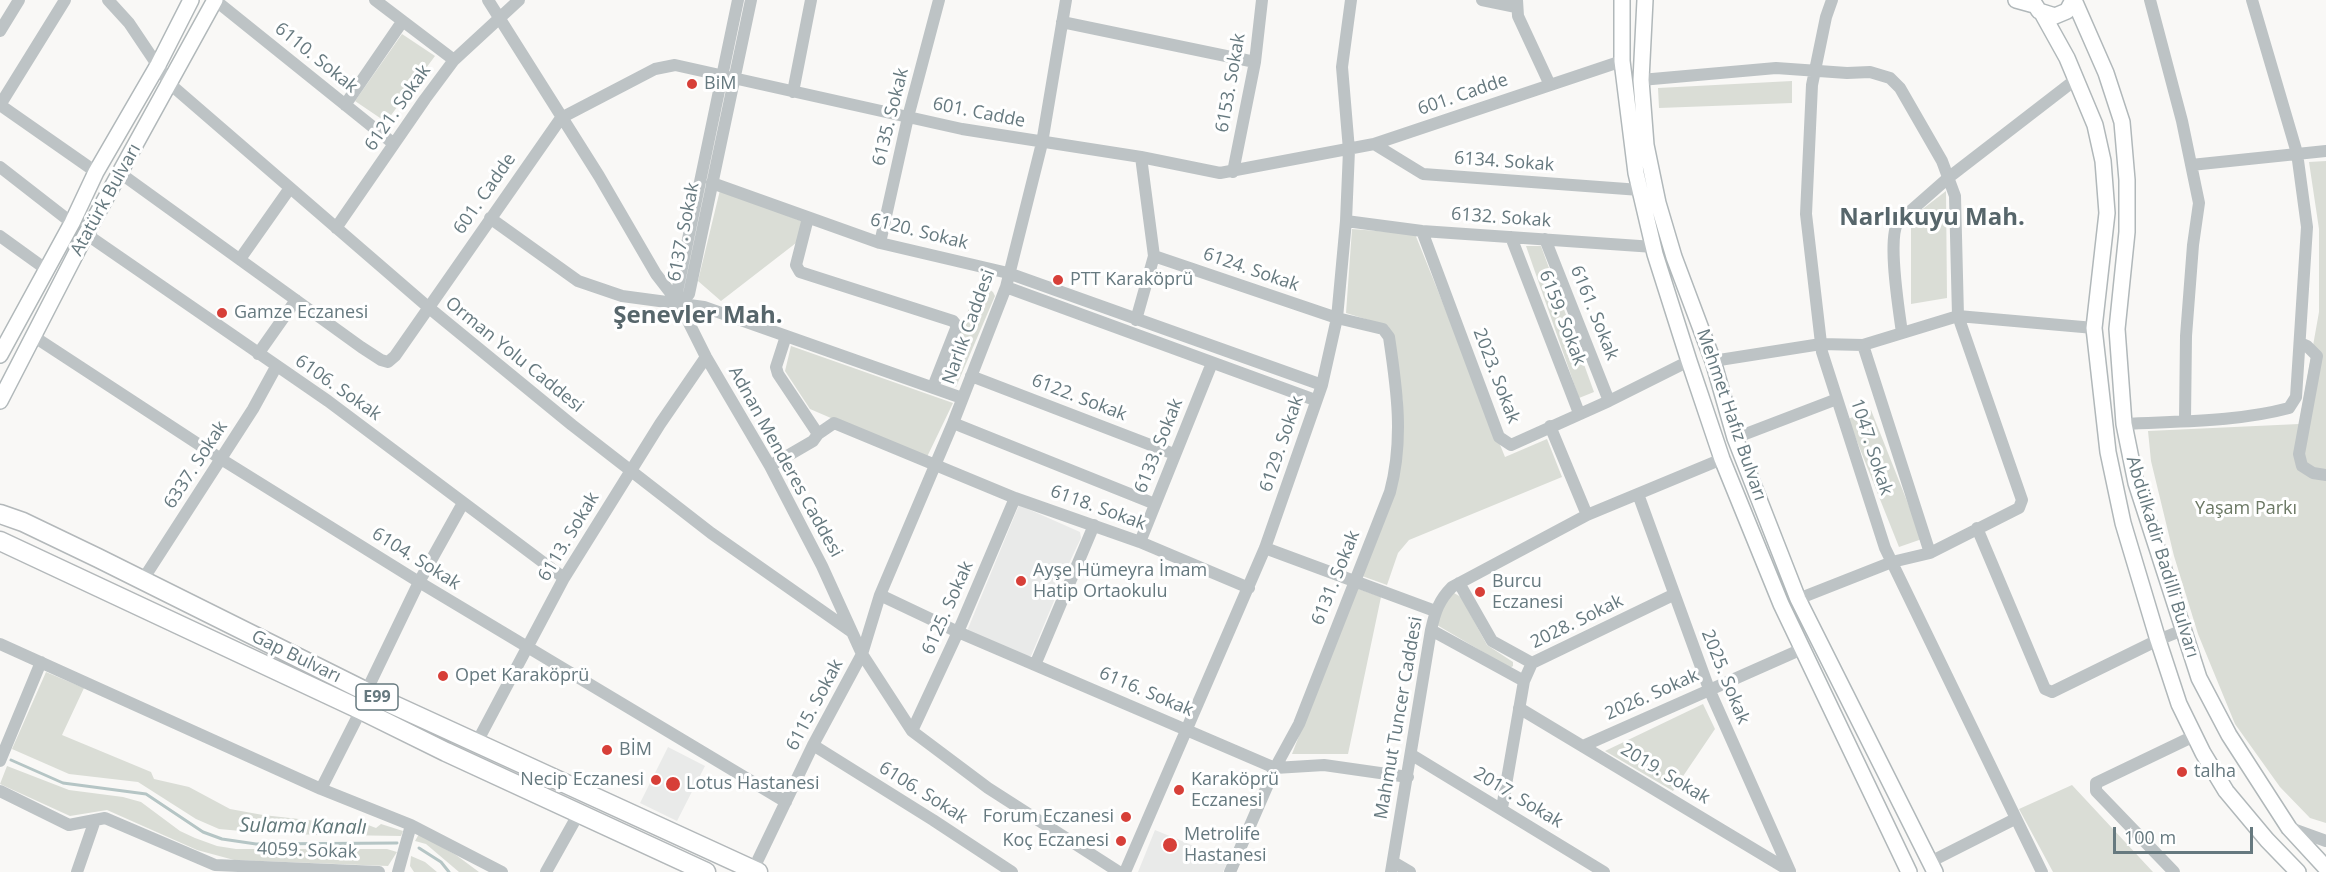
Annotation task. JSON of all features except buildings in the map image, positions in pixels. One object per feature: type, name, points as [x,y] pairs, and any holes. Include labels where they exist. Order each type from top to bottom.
[{"type":"highway","name":"Gap Bulvarı","points":[[0,514],[23,522],[366,692],[755,871]]},
{"type":"highway","name":"Gap Bulvarı","points":[[0,541],[706,872]]},
{"type":"main road","name":"Atatürk Bulvarı","points":[[2,349],[72,223],[96,172],[158,65],[191,0]]},
{"type":"main road","name":"Atatürk Bulvarı","points":[[0,401],[86,234],[215,0]]},
{"type":"main road","name":"Mehmet Hafız Bulvarı","points":[[1622,0],[1622,61],[1640,190],[1654,247],[1689,361],[1722,459],[1781,604],[1907,871]]},
{"type":"main road","name":"Mehmet Hafız Bulvarı","points":[[1645,0],[1641,80],[1646,145],[1658,203],[1674,257],[1713,361],[1735,438],[1798,599],[1933,867]]},
{"type":"main road","points":[[2016,0],[2036,6],[2048,16],[2061,15],[2067,11],[2073,0]]},
{"type":"main road","name":"Abdülkadir Badilli Bulvarı","points":[[2073,0],[2106,73],[2122,122],[2127,180],[2127,232],[2117,329],[2124,424],[2136,483],[2199,678],[2229,735],[2289,828],[2326,868]]},
{"type":"main road","name":"Abdülkadir Badilli Bulvarı","points":[[2036,6],[2067,58],[2095,125],[2103,161],[2107,213],[2094,328],[2108,452],[2123,523],[2158,640],[2179,704],[2194,736],[2226,791],[2267,840],[2298,872]]},
{"type":"street","points":[[0,31],[19,0]]},
{"type":"street","points":[[65,0],[0,105],[96,172]]},
{"type":"street","name":"Orman Yolu Caddesi","points":[[108,0],[129,23],[170,84],[428,307],[711,533],[852,632]]},
{"type":"street","name":"6110. Sokak","points":[[215,0],[394,144]]},
{"type":"street","points":[[375,0],[454,60]]},
{"type":"street","name":"Adnan Menderes Caddesi","points":[[488,0],[599,176],[656,274],[680,305],[706,357],[770,466],[822,566],[862,654],[912,731],[988,788],[1119,872]]},
{"type":"street","name":"6121. Sokak","points":[[336,228],[454,60],[519,0]]},
{"type":"street","name":"6137. Sokak","points":[[680,305],[689,294],[712,183],[738,0]]},
{"type":"street","name":"6137. Sokak","points":[[680,305],[677,292],[728,77],[751,0]]},
{"type":"street","points":[[793,92],[811,0]]},
{"type":"street","name":"6135. Sokak","points":[[879,243],[908,117],[939,0]]},
{"type":"street","name":"Narlık Caddesi","points":[[862,654],[880,595],[953,423],[1006,287],[1042,143],[1066,0]]},
{"type":"street","name":"6153. Sokak","points":[[1233,172],[1255,62],[1262,0]]},
{"type":"street","name":"6129. Sokak","points":[[1125,872],[1249,588],[1322,385],[1337,318],[1346,221],[1348,150],[1342,67],[1351,0]]},
{"type":"street","points":[[1482,0],[1517,4],[1518,16],[1550,85]]},
{"type":"street","name":"1047. Sokak","points":[[1832,0],[1826,17],[1812,86],[1806,214],[1821,344],[1885,548],[2042,872]]},
{"type":"street","points":[[2150,0],[2182,121],[2199,203],[2193,245],[2186,336],[2185,420]]},
{"type":"street","points":[[2124,424],[2226,417],[2289,408],[2296,397],[2307,227],[2297,153],[2252,0]]},
{"type":"street","points":[[345,105],[402,22]]},
{"type":"street","points":[[1062,22],[1255,62]]},
{"type":"street","name":"601. Cadde","points":[[296,300],[381,360],[388,362],[395,356],[561,118],[655,69],[675,65],[962,129],[1141,157],[1220,173],[1374,144],[1622,61]]},
{"type":"street","points":[[1641,80],[1776,68],[1870,72],[1890,78],[1900,88],[1942,161],[1955,196],[1958,315],[2022,500],[2019,508],[1930,553],[1892,562],[1798,599]]},
{"type":"street","points":[[1902,333],[1895,267],[1894,228],[1898,222],[1948,178],[2075,80]]},
{"type":"street","name":"6134. Sokak","points":[[1374,144],[1423,174],[1640,190]]},
{"type":"street","points":[[2191,165],[2326,151]]},
{"type":"street","points":[[1136,320],[1154,256],[1141,157]]},
{"type":"street","points":[[0,167],[72,223]]},
{"type":"street","points":[[120,173],[296,300],[258,354]]},
{"type":"street","name":"6120. Sokak","points":[[712,183],[879,243],[1008,273],[1322,385]]},
{"type":"street","points":[[240,259],[290,188]]},
{"type":"street","points":[[490,218],[578,281],[622,296],[680,305],[704,306],[962,398]]},
{"type":"street","points":[[808,218],[796,265],[800,272],[953,321],[957,326],[933,387]]},
{"type":"street","name":"6132. Sokak","points":[[1346,221],[1422,231],[1654,247]]},
{"type":"street","name":"2023. Sokak","points":[[1422,231],[1499,437],[1511,445],[1609,401],[1689,361]]},
{"type":"street","name":"6106. Sokak","points":[[86,234],[328,401],[564,578]]},
{"type":"street","points":[[0,236],[46,270]]},
{"type":"street","name":"6159. Sokak","points":[[1511,237],[1579,413]]},
{"type":"street","name":"6161. Sokak","points":[[1545,239],[1609,401]]},
{"type":"street","name":"6124. Sokak","points":[[1154,256],[1337,318]]},
{"type":"street","points":[[1006,287],[1316,400]]},
{"type":"street","points":[[1713,361],[1821,344],[1863,345],[1958,315],[2094,328]]},
{"type":"street","name":"6131. Sokak","points":[[1230,872],[1275,768],[1299,724],[1396,469],[1399,401],[1389,338],[1383,329],[1337,318]]},
{"type":"street","name":"6104. Sokak","points":[[33,336],[221,459],[418,582],[786,802]]},
{"type":"street","points":[[770,466],[813,441],[818,434],[778,374],[776,367],[786,336]]},
{"type":"street","points":[[2300,343],[2318,356],[2299,454],[2302,466],[2313,473],[2326,475]]},
{"type":"street","points":[[1863,345],[1930,553]]},
{"type":"street","name":"6113. Sokak","points":[[476,744],[564,578],[706,357]]},
{"type":"street","name":"6133. Sokak","points":[[1140,542],[1212,363]]},
{"type":"street","name":"6337. Sokak","points":[[142,581],[253,409],[276,367]]},
{"type":"street","name":"6122. Sokak","points":[[971,376],[1174,454]]},
{"type":"street","points":[[1735,438],[1837,399]]},
{"type":"street","name":"6118. Sokak","points":[[818,434],[834,423],[934,466],[1015,498],[1140,542],[1249,588]]},
{"type":"street","points":[[953,423],[1155,504]]},
{"type":"street","points":[[1550,426],[1587,515]]},
{"type":"street","name":"Mahmut Tuncer Caddesi","points":[[1392,867],[1431,630],[1435,611],[1442,598],[1452,587],[1587,515],[1722,459]]},
{"type":"street","name":"2025. Sokak","points":[[1638,494],[1709,689],[1790,871]]},
{"type":"street","name":"6125. Sokak","points":[[912,731],[958,632],[1015,498]]},
{"type":"street","points":[[0,501],[5,511],[23,522]]},
{"type":"street","points":[[366,692],[418,582],[463,503]]},
{"type":"street","points":[[1035,665],[1094,525]]},
{"type":"street","points":[[1977,528],[2045,689],[2052,692],[2183,630]]},
{"type":"street","points":[[1265,548],[1435,611]]},
{"type":"street","points":[[1459,583],[1492,641],[1532,663]]},
{"type":"street","name":"6116. Sokak","points":[[880,595],[958,632],[1275,768],[1324,765],[1408,777]]},
{"type":"street","name":"2028. Sokak","points":[[1502,808],[1524,681],[1532,663],[1673,595]]},
{"type":"street","points":[[1431,630],[1524,681]]},
{"type":"street","points":[[0,644],[321,789],[411,825],[502,872]]},
{"type":"street","name":"2026. Sokak","points":[[1583,746],[1802,649]]},
{"type":"street","name":"6115. Sokak","points":[[755,871],[813,746],[862,654]]},
{"type":"street","points":[[0,761],[40,662]]},
{"type":"street","name":"2019. Sokak","points":[[1519,708],[1790,871]]},
{"type":"street","points":[[321,789],[361,710]]},
{"type":"street","points":[[2174,872],[2096,792],[2096,783],[2194,736]]},
{"type":"street","name":"6106. Sokak","points":[[813,746],[933,819],[1012,872]]},
{"type":"street","name":"2017. Sokak","points":[[1412,755],[1604,872]]},
{"type":"street","name":"4059. Sokak","points":[[0,791],[69,825],[105,819],[213,869],[379,872]]},
{"type":"street","points":[[546,872],[579,813]]},
{"type":"street","points":[[1933,867],[2015,819]]},
{"type":"street","points":[[77,872],[95,820]]},
{"type":"street","points":[[398,872],[411,825]]},
{"type":"street","points":[[2289,828],[2326,841]]},
{"type":"street","points":[[1392,867],[1410,872]]},
{"type":"shaded area","name":"Ayşe Hümeyra İmam Hatip Ortaokulu","points":[[1019,505],[1080,532],[1081,538],[1063,576],[1057,576],[1055,583],[1059,589],[1031,656],[1026,656],[967,631]]},
{"type":"shaded area","name":"Lotus Hastanesi","points":[[668,747],[705,766],[677,821],[640,803]]},
{"type":"shaded area","name":"Metrolife Hastanesi","points":[[1155,830],[1228,860],[1223,872],[1138,872]]},
{"type":"green space","points":[[402,34],[435,56],[386,122],[355,101]]},
{"type":"green space","points":[[1792,81],[1792,103],[1659,108],[1658,88]]},
{"type":"green space","name":"Yaşam Parkı","points":[[2326,161],[2326,823],[2310,818],[2280,787],[2235,724],[2198,634],[2174,556],[2151,461],[2148,431],[2299,424],[2319,312],[2319,229],[2309,162]]},
{"type":"green space","points":[[720,190],[804,222],[796,243],[721,301],[698,281]]},
{"type":"green space","points":[[1946,191],[1947,298],[1911,304],[1911,218]]},
{"type":"green space","points":[[1352,229],[1415,234],[1505,457],[1547,439],[1562,477],[1409,540],[1398,553],[1387,585],[1362,576],[1399,469],[1403,404],[1395,342],[1388,326],[1346,313]]},
{"type":"green space","points":[[1526,246],[1541,246],[1594,392],[1579,398]]},
{"type":"green space","points":[[983,285],[995,296],[956,387],[945,382],[942,370],[978,288]]},
{"type":"green space","points":[[791,346],[953,403],[926,459],[810,409],[785,371]]},
{"type":"green space","points":[[1871,410],[1922,539],[1899,547],[1848,419]]},
{"type":"green space","points":[[1356,588],[1381,597],[1348,754],[1292,754]]},
{"type":"green space","points":[[1454,593],[1461,597],[1487,645],[1513,662],[1513,666],[1510,668],[1437,625],[1445,600]]},
{"type":"green space","points":[[46,672],[84,688],[62,735],[151,772],[154,779],[189,787],[230,809],[317,821],[332,827],[351,827],[355,820],[376,828],[381,824],[403,831],[401,836],[274,834],[219,829],[196,819],[138,782],[69,774],[12,749]]},
{"type":"green space","points":[[1703,704],[1715,729],[1673,791],[1605,751]]},
{"type":"green space","points":[[7,766],[69,790],[123,797],[141,802],[180,831],[217,846],[236,849],[387,849],[397,852],[388,866],[234,860],[197,850],[107,810],[70,816],[0,784]]},
{"type":"green space","points":[[2072,785],[2153,872],[2053,872],[2019,809]]},
{"type":"green space","points":[[419,834],[456,855],[479,872],[459,872],[426,844],[415,841]]},
{"type":"green space","points":[[411,856],[425,862],[437,872],[414,872],[410,866]]},
{"type":"waterway","name":"Sulama Kanalı","points":[[11,760],[63,783],[146,794],[203,832],[222,839],[256,844],[397,843]]},
{"type":"waterway","name":"Sulama Kanalı","points":[[419,848],[441,862],[449,872]]},
{"type":"place","name":"BiM","points":[[692,84]]},
{"type":"place","name":"PTT Karaköprü","points":[[1058,280]]},
{"type":"place","name":"Gamze Eczanesi","points":[[222,313]]},
{"type":"place","name":"Ayşe Hümeyra İmam Hatip Ortaokulu","points":[[1021,581]]},
{"type":"place","name":"Burcu Eczanesi","points":[[1480,592]]},
{"type":"place","name":"Opet Karaköprü","points":[[443,676]]},
{"type":"place","name":"BİM","points":[[607,750]]},
{"type":"place","name":"talha","points":[[2182,772]]},
{"type":"place","name":"Necip Eczanesi","points":[[656,780]]},
{"type":"place","name":"Lotus Hastanesi","points":[[673,784]]},
{"type":"place","name":"Karaköprü Eczanesi","points":[[1179,790]]},
{"type":"place","name":"Forum Eczanesi","points":[[1126,817]]},
{"type":"place","name":"Koç Eczanesi","points":[[1121,841]]},
{"type":"place","name":"Metrolife Hastanesi","points":[[1170,845]]},
{"type":"district","name":"Narlıkuyu Mah.","points":[[1932,218]]},
{"type":"district","name":"Şenevler Mah.","points":[[698,316]]}]
